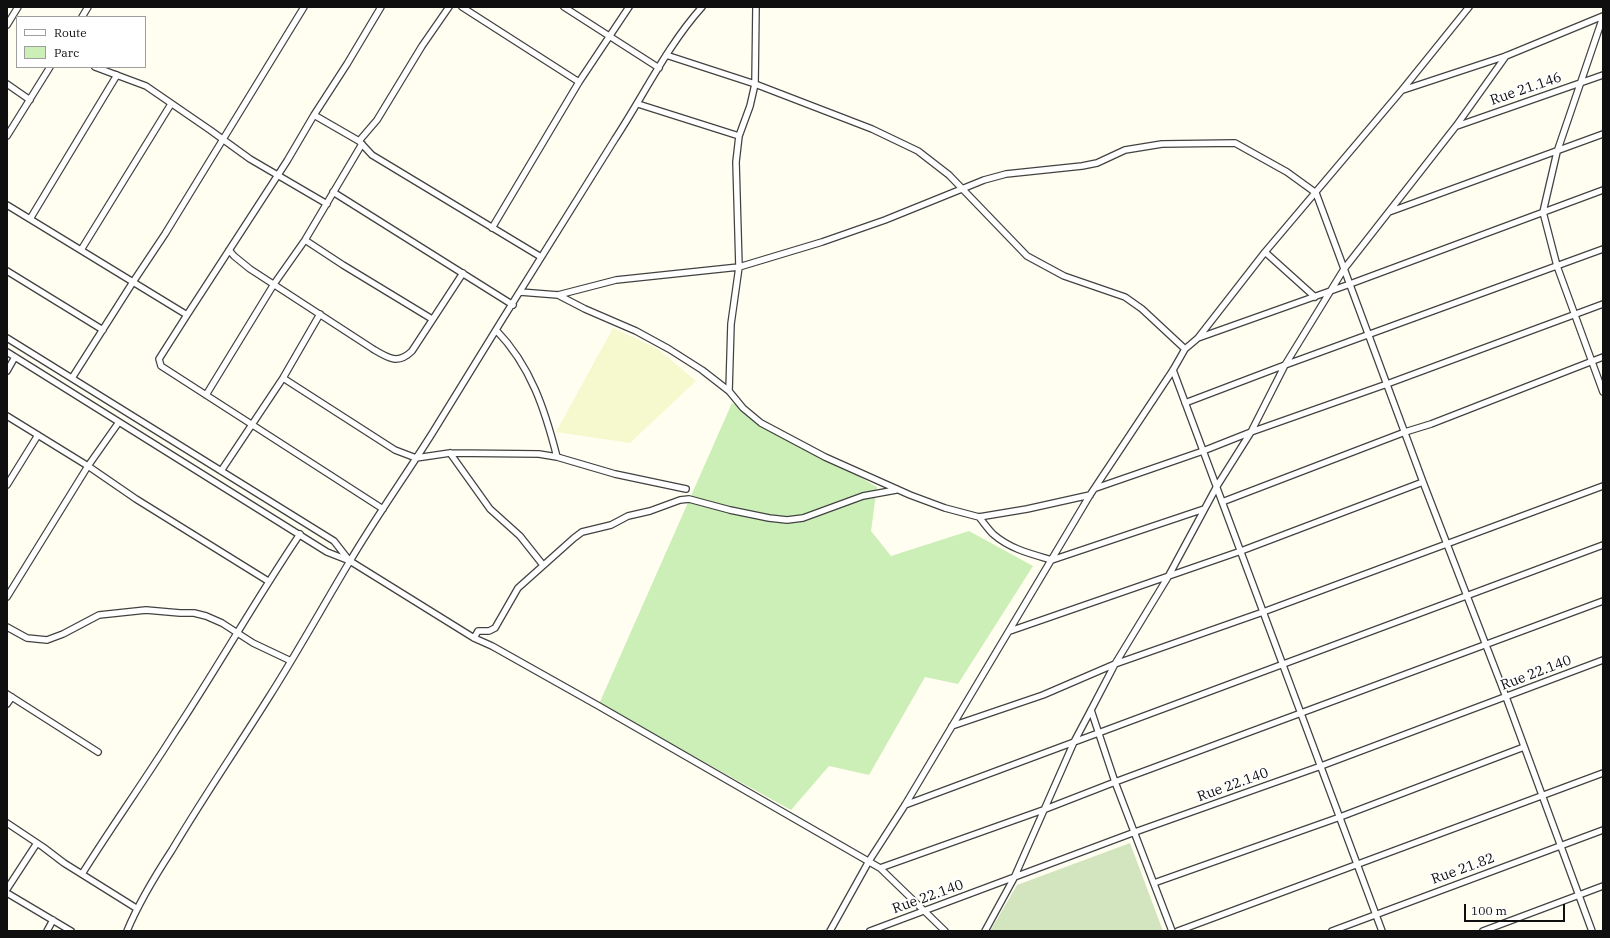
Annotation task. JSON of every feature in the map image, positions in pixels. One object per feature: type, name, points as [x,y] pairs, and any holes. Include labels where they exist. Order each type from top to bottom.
[{"type":"street","points":[[7,25],[18,7]]},
{"type":"street","points":[[83,16],[88,7]]},
{"type":"street","points":[[72,378],[165,234],[304,7]]},
{"type":"street","points":[[381,7],[277,176],[159,359],[159,363],[161,366],[251,425],[383,509]]},
{"type":"street","points":[[206,395],[274,284],[305,240],[361,143],[449,7]]},
{"type":"street","points":[[462,7],[579,82]]},
{"type":"street","points":[[564,7],[659,68]]},
{"type":"street","points":[[492,228],[579,82],[629,7]]},
{"type":"street","points":[[127,931],[136,908],[291,661],[350,560],[416,458],[512,305],[540,257],[638,104],[666,55],[686,25],[702,7]]},
{"type":"street","points":[[729,390],[731,324],[739,267],[736,162],[739,136],[750,106],[755,84],[756,7]]},
{"type":"street","points":[[830,931],[869,861],[1010,631],[1090,495],[1173,370],[1185,349],[1198,338],[1265,252],[1316,193],[1470,7]]},
{"type":"street","points":[[1402,90],[1506,56],[1603,17]]},
{"type":"street","points":[[1603,17],[1557,152],[1543,212],[1557,266],[1603,392]]},
{"type":"street","points":[[666,55],[755,84],[872,129],[918,151],[936,164],[963,189],[1027,256],[1064,276],[1125,298],[1142,309],[1185,349]]},
{"type":"street","points":[[985,931],[1014,878],[1074,742],[1116,664],[1168,577],[1217,486],[1251,432],[1285,365],[1344,269],[1456,126],[1506,56]]},
{"type":"street","points":[[7,136],[49,68]]},
{"type":"street","points":[[98,68],[146,86],[250,159],[327,204]]},
{"type":"street","points":[[30,218],[117,75]]},
{"type":"street","name":"Rue 21.146","points":[[1456,126],[1603,75]]},
{"type":"street","points":[[7,84],[30,100]]},
{"type":"street","points":[[81,250],[171,104]]},
{"type":"street","points":[[638,104],[739,136]]},
{"type":"street","points":[[314,115],[361,143],[372,155],[540,257]]},
{"type":"street","points":[[1389,212],[1603,134]]},
{"type":"street","points":[[520,292],[558,294],[616,280],[739,267],[822,242],[885,220],[984,180],[1006,174],[1097,163],[1126,150],[1162,144],[1216,142],[1235,143],[1287,172],[1316,193],[1447,544],[1468,595],[1560,846],[1580,895],[1592,931]]},
{"type":"street","points":[[1198,338],[1315,297],[1603,190]]},
{"type":"street","points":[[333,192],[512,305]]},
{"type":"street","points":[[7,205],[187,315]]},
{"type":"street","points":[[305,240],[338,262],[432,319]]},
{"type":"street","points":[[1185,403],[1603,249]]},
{"type":"street","points":[[229,250],[240,260],[274,284],[382,355],[400,360],[412,351],[463,273]]},
{"type":"street","points":[[1265,252],[1315,297]]},
{"type":"street","points":[[7,271],[103,330]]},
{"type":"street","points":[[558,294],[585,309],[636,331],[669,348],[729,390],[743,408],[761,423],[825,457],[871,477],[896,490],[945,508],[979,517],[1027,510],[1090,495]]},
{"type":"street","points":[[1096,488],[1203,451],[1251,432],[1387,384],[1603,304]]},
{"type":"street","points":[[221,472],[283,378],[320,314]]},
{"type":"street","points":[[496,330],[517,355],[531,379],[550,429],[557,457]]},
{"type":"street","points":[[7,338],[334,541],[350,560]]},
{"type":"street","points":[[7,352],[327,552],[350,560],[474,638],[492,646],[597,705],[869,861],[880,868],[945,931]]},
{"type":"street","points":[[7,371],[15,357]]},
{"type":"street","points":[[1222,502],[1405,432],[1431,424],[1603,357]]},
{"type":"street","points":[[1173,370],[1382,931]]},
{"type":"street","points":[[283,378],[396,450],[416,458],[450,453],[533,454],[557,457],[609,472],[686,489]]},
{"type":"street","points":[[7,416],[88,466],[136,500],[268,581]]},
{"type":"street","points":[[7,597],[88,466],[119,422]]},
{"type":"street","points":[[7,484],[38,435]]},
{"type":"street","points":[[450,453],[490,509],[520,536],[543,565]]},
{"type":"street","points":[[1010,631],[1168,577],[1424,482]]},
{"type":"street","points":[[952,726],[1048,693],[1116,664],[1263,612],[1603,486]]},
{"type":"street","points":[[474,638],[478,630],[489,631],[495,628],[518,588],[582,532],[611,525],[628,516],[650,511],[680,500],[689,499],[730,510],[787,520],[804,518],[863,496],[896,490]]},
{"type":"street","points":[[979,517],[992,534],[1008,545],[1030,554],[1052,560],[1204,509]]},
{"type":"street","points":[[82,874],[175,733],[268,581],[300,534]]},
{"type":"street","points":[[904,805],[1603,545]]},
{"type":"street","points":[[880,868],[1043,810],[1603,601]]},
{"type":"street","points":[[7,627],[27,638],[47,640],[63,634],[99,615],[146,610],[194,613],[206,616],[237,632],[253,643],[291,661]]},
{"type":"street","name":"Rue 22.140","points":[[870,931],[882,929],[925,911],[1135,832],[1321,766],[1603,660]]},
{"type":"street","points":[[7,704],[9,695],[98,752]]},
{"type":"street","points":[[1091,710],[1115,782],[1172,931]]},
{"type":"street","points":[[1154,883],[1340,817],[1524,747]]},
{"type":"street","points":[[1178,931],[1603,773]]},
{"type":"street","points":[[7,823],[82,874],[136,908]]},
{"type":"street","name":"Rue 21.82","points":[[1332,931],[1603,830]]},
{"type":"street","points":[[7,889],[37,843]]},
{"type":"street","points":[[1483,931],[1603,886]]},
{"type":"street","points":[[7,893],[71,931]]},
{"type":"street","points":[[47,931],[53,920]]},
{"type":"green space","points":[[613,328],[658,349],[696,381],[630,443],[556,432]]},
{"type":"green space","points":[[732,403],[877,487],[871,531],[891,556],[969,531],[1033,566],[958,684],[925,677],[869,775],[829,766],[791,810],[599,704]]},
{"type":"green space","points":[[1130,843],[1163,931],[990,931],[1017,885]]}]
